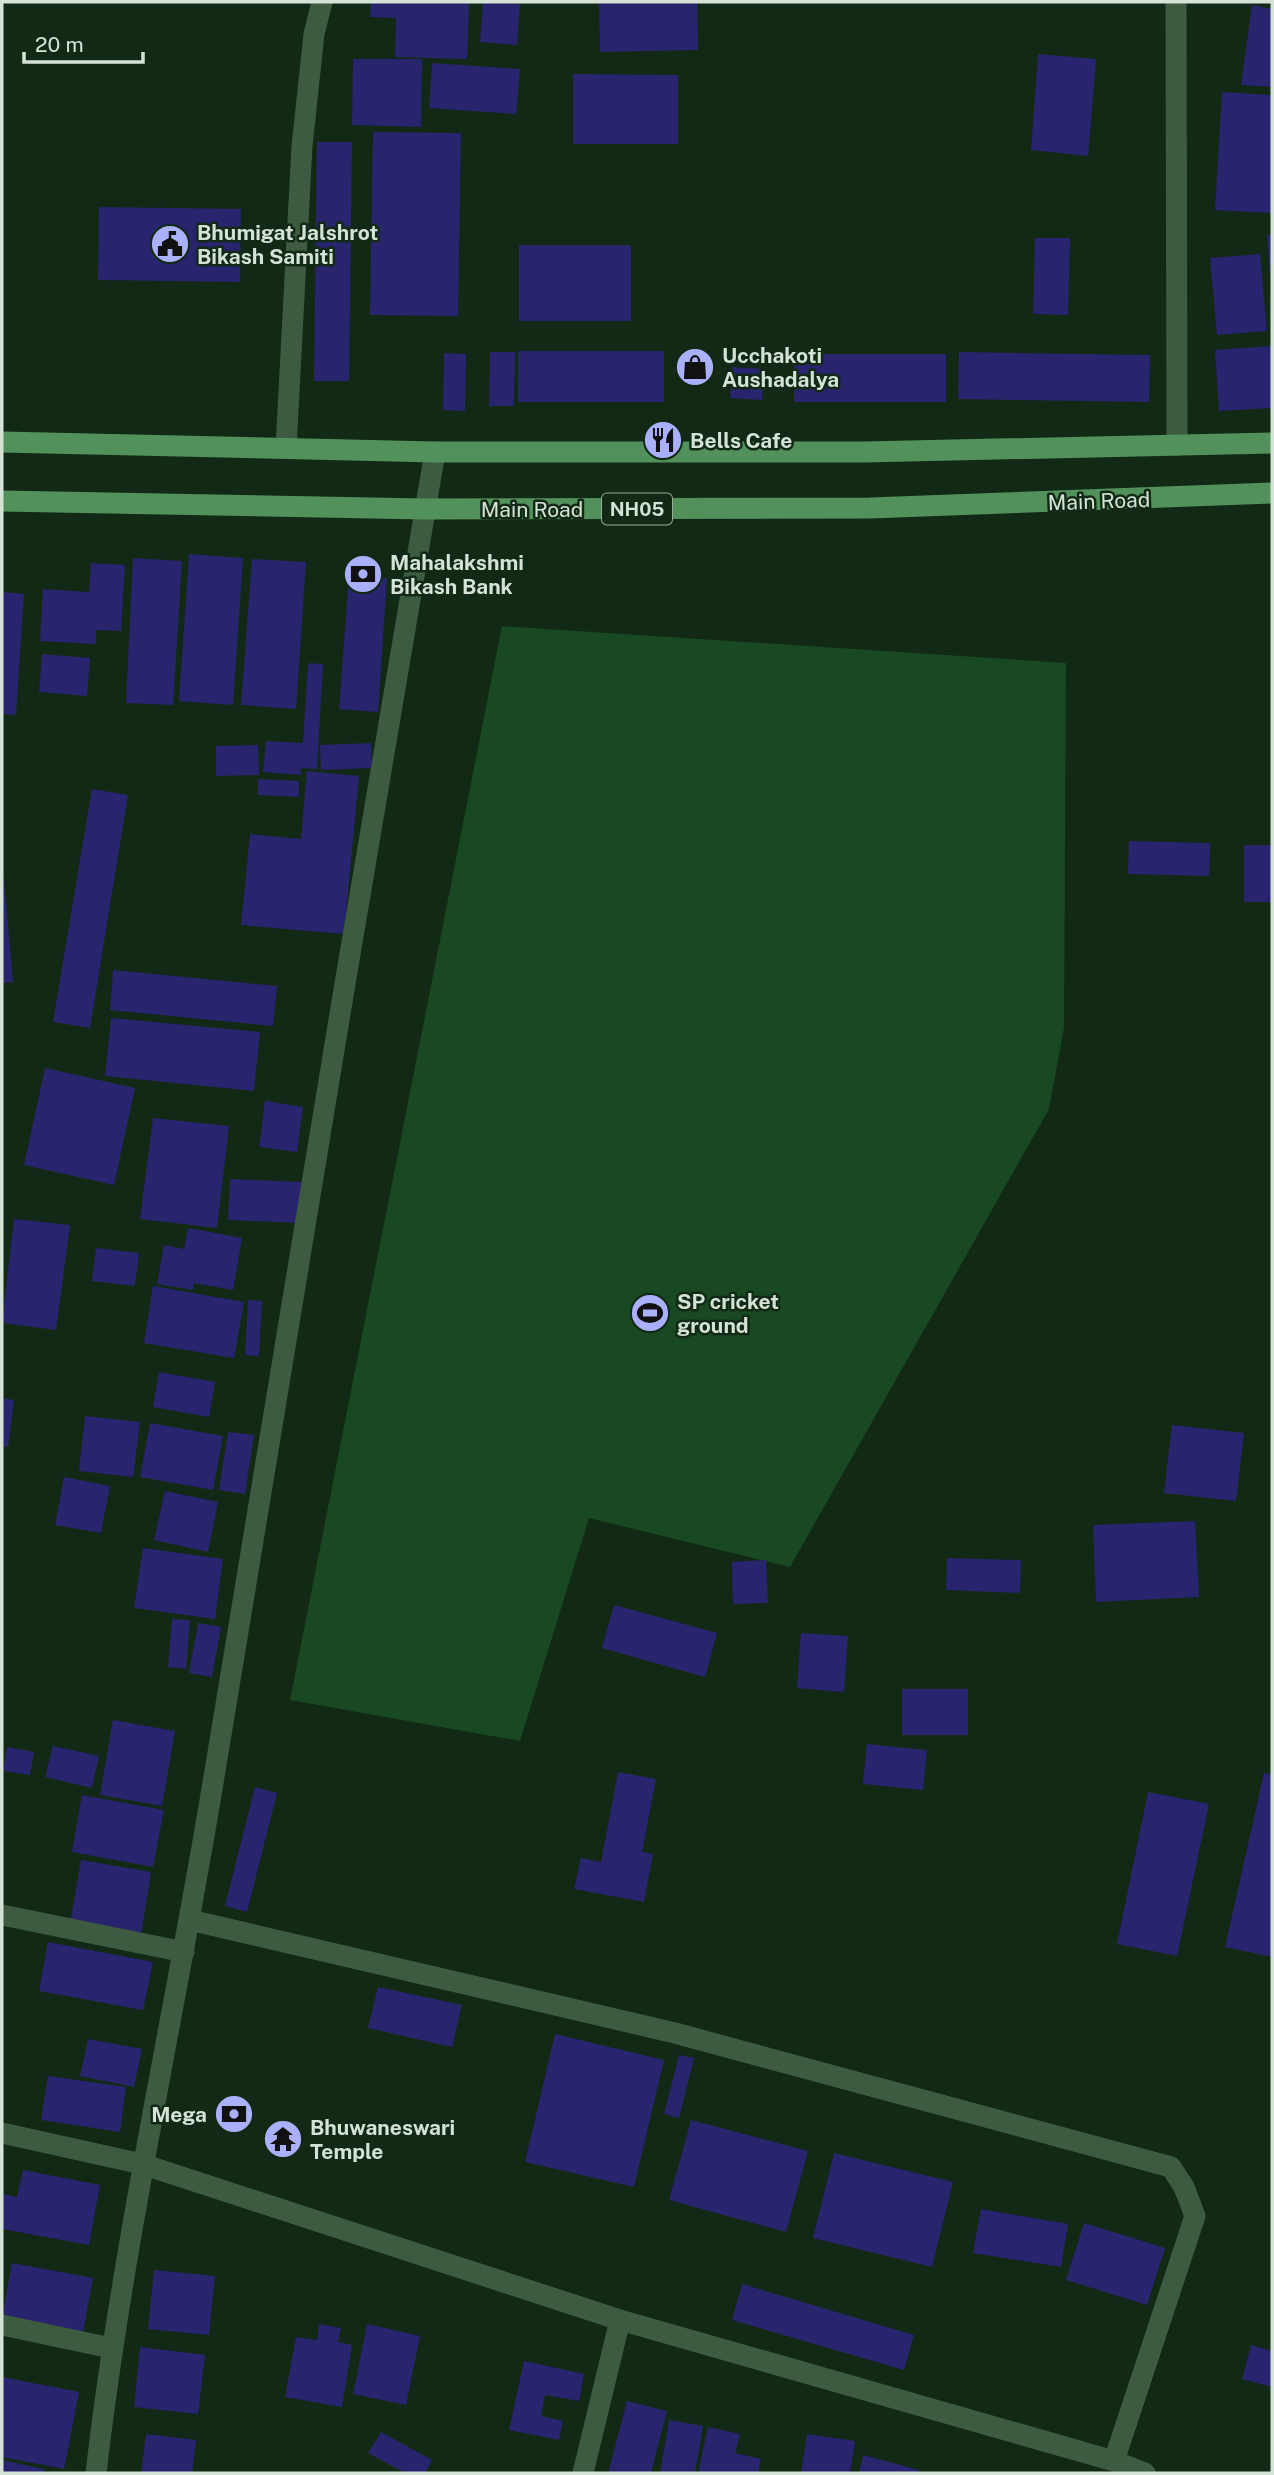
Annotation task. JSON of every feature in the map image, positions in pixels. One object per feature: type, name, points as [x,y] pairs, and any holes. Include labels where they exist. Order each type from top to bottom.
[{"type":"main road","points":[[2,442],[435,452],[851,452],[1272,443]]},
{"type":"main road","name":"Main Road","points":[[2,501],[425,509],[870,508],[1272,493]]},
{"type":"street","points":[[286,449],[302,146],[314,34],[322,2]]},
{"type":"street","points":[[1176,2],[1177,445]]},
{"type":"street","points":[[96,2473],[111,2348],[142,2164],[190,1920],[435,452]]},
{"type":"street","points":[[2,1915],[184,1952]]},
{"type":"street","points":[[190,1920],[676,2033],[1171,2167],[1184,2187],[1195,2216],[1114,2461]]},
{"type":"street","points":[[2,2133],[142,2164],[620,2320],[1114,2461],[1145,2473]]},
{"type":"street","points":[[583,2473],[620,2320]]},
{"type":"street","points":[[2,2325],[111,2348]]},
{"type":"green space","name":"SP cricket ground","points":[[502,626],[1066,663],[1064,1028],[1049,1109],[790,1567],[589,1518],[520,1741],[290,1700]]},
{"type":"building","points":[[371,2],[469,2],[467,59],[395,57],[396,18],[370,17]]},
{"type":"building","points":[[483,2],[520,4],[517,45],[480,42]]},
{"type":"building","points":[[599,2],[697,2],[698,50],[600,52]]},
{"type":"building","points":[[1252,5],[1272,9],[1272,87],[1241,85]]},
{"type":"building","points":[[1038,54],[1096,59],[1088,156],[1031,150]]},
{"type":"building","points":[[353,59],[422,59],[421,127],[352,125]]},
{"type":"building","points":[[432,63],[520,69],[516,114],[429,108]]},
{"type":"building","points":[[573,74],[678,75],[678,144],[573,144]]},
{"type":"building","points":[[1222,92],[1272,95],[1272,213],[1215,210]]},
{"type":"building","points":[[373,132],[461,133],[458,316],[370,315]]},
{"type":"building","points":[[317,142],[352,142],[349,381],[314,381]]},
{"type":"building","name":"Bhumigat Jalshrot Bikash Samiti","points":[[99,207],[241,209],[240,282],[98,280]]},
{"type":"building","points":[[1267,235],[1272,235],[1272,274],[1270,274]]},
{"type":"building","points":[[1035,238],[1070,238],[1068,315],[1033,314]]},
{"type":"building","points":[[519,245],[631,245],[631,321],[519,321]]},
{"type":"building","points":[[1260,254],[1267,331],[1217,335],[1210,258]]},
{"type":"building","points":[[1271,346],[1272,408],[1219,411],[1215,350]]},
{"type":"building","points":[[518,351],[664,351],[664,402],[518,402]]},
{"type":"building","points":[[490,352],[515,352],[514,406],[489,406]]},
{"type":"building","points":[[959,352],[1150,355],[1149,402],[958,399]]},
{"type":"building","points":[[444,353],[466,354],[465,411],[443,410]]},
{"type":"building","points":[[794,354],[946,354],[946,402],[794,402]]},
{"type":"building","points":[[732,367],[764,369],[762,400],[730,398]]},
{"type":"building","points":[[189,554],[243,558],[233,705],[179,701]]},
{"type":"building","points":[[133,558],[182,561],[173,705],[126,703]]},
{"type":"building","points":[[252,559],[306,562],[296,709],[241,705]]},
{"type":"building","points":[[91,563],[125,565],[121,631],[96,630],[96,644],[40,641],[43,589],[89,592]]},
{"type":"building","points":[[349,576],[387,578],[378,712],[339,709]]},
{"type":"building","points":[[2,592],[24,594],[16,715],[2,714]]},
{"type":"building","points":[[42,654],[90,658],[87,696],[39,692]]},
{"type":"building","points":[[308,663],[323,664],[317,769],[301,768],[301,775],[263,772],[266,741],[303,743]]},
{"type":"building","points":[[371,743],[372,768],[321,770],[320,745]]},
{"type":"building","points":[[258,745],[259,775],[216,776],[216,746]]},
{"type":"building","points":[[307,771],[359,776],[344,934],[241,925],[250,834],[301,839]]},
{"type":"building","points":[[258,779],[299,781],[299,797],[258,795]]},
{"type":"building","points":[[92,789],[128,795],[90,1028],[53,1022]]},
{"type":"building","points":[[1129,841],[1210,843],[1209,876],[1128,874]]},
{"type":"building","points":[[1244,845],[1272,845],[1272,902],[1244,902]]},
{"type":"building","points":[[2,858],[13,982],[2,983]]},
{"type":"building","points":[[113,970],[277,986],[273,1026],[110,1010]]},
{"type":"building","points":[[111,1018],[260,1032],[254,1091],[105,1076]]},
{"type":"building","points":[[45,1068],[135,1088],[114,1185],[24,1165]]},
{"type":"building","points":[[265,1101],[303,1107],[297,1152],[259,1147]]},
{"type":"building","points":[[153,1118],[229,1126],[217,1228],[140,1219]]},
{"type":"building","points":[[230,1179],[302,1182],[300,1223],[228,1220]]},
{"type":"building","points":[[14,1219],[70,1225],[56,1330],[2,1323]]},
{"type":"building","points":[[188,1228],[242,1238],[233,1290],[194,1283],[193,1290],[157,1284],[164,1245],[184,1249]]},
{"type":"building","points":[[96,1248],[139,1253],[135,1286],[92,1281]]},
{"type":"building","points":[[153,1286],[244,1302],[234,1358],[144,1343]]},
{"type":"building","points":[[248,1300],[262,1301],[259,1356],[245,1355]]},
{"type":"building","points":[[159,1372],[215,1382],[209,1417],[153,1407]]},
{"type":"building","points":[[2,1398],[14,1400],[8,1447],[2,1446]]},
{"type":"building","points":[[85,1416],[140,1422],[133,1477],[79,1471]]},
{"type":"building","points":[[150,1423],[223,1436],[213,1490],[140,1477]]},
{"type":"building","points":[[1172,1425],[1244,1433],[1236,1501],[1164,1493]]},
{"type":"building","points":[[228,1432],[254,1435],[245,1494],[219,1490]]},
{"type":"building","points":[[64,1477],[110,1486],[101,1533],[55,1525]]},
{"type":"building","points":[[165,1491],[218,1502],[208,1552],[154,1540]]},
{"type":"building","points":[[1195,1521],[1199,1597],[1096,1602],[1093,1525]]},
{"type":"building","points":[[143,1548],[223,1559],[215,1619],[134,1608]]},
{"type":"building","points":[[947,1558],[1021,1560],[1020,1593],[946,1590]]},
{"type":"building","points":[[766,1560],[768,1603],[733,1604],[732,1562]]},
{"type":"building","points":[[614,1605],[717,1633],[705,1677],[602,1648]]},
{"type":"building","points":[[172,1619],[190,1620],[186,1669],[168,1667]]},
{"type":"building","points":[[198,1623],[221,1627],[212,1677],[189,1673]]},
{"type":"building","points":[[801,1633],[848,1636],[844,1692],[797,1688]]},
{"type":"building","points":[[902,1689],[968,1689],[968,1735],[902,1735]]},
{"type":"building","points":[[113,1720],[175,1731],[162,1806],[100,1795]]},
{"type":"building","points":[[867,1744],[927,1750],[923,1790],[863,1784]]},
{"type":"building","points":[[53,1746],[99,1756],[92,1788],[45,1777]]},
{"type":"building","points":[[7,1747],[34,1752],[30,1775],[3,1771]]},
{"type":"building","points":[[618,1772],[656,1779],[642,1852],[653,1854],[644,1902],[574,1889],[581,1858],[601,1862]]},
{"type":"building","points":[[1264,1773],[1272,1775],[1272,1957],[1225,1947]]},
{"type":"building","points":[[255,1787],[277,1793],[247,1912],[225,1906]]},
{"type":"building","points":[[1148,1792],[1209,1804],[1177,1956],[1117,1944]]},
{"type":"building","points":[[82,1795],[164,1810],[153,1867],[72,1852]]},
{"type":"building","points":[[81,1860],[151,1872],[141,1935],[70,1924]]},
{"type":"building","points":[[48,1942],[153,1962],[143,2010],[39,1991]]},
{"type":"building","points":[[378,1987],[462,2005],[452,2047],[368,2028]]},
{"type":"building","points":[[555,2034],[664,2060],[634,2187],[525,2162]]},
{"type":"building","points":[[88,2039],[142,2049],[134,2087],[80,2076]]},
{"type":"building","points":[[679,2055],[694,2058],[679,2118],[664,2114]]},
{"type":"building","points":[[48,2076],[126,2087],[120,2132],[41,2120]]},
{"type":"building","points":[[691,2120],[808,2151],[786,2232],[669,2200]]},
{"type":"building","points":[[834,2153],[953,2182],[932,2267],[813,2238]]},
{"type":"building","points":[[23,2170],[100,2185],[89,2245],[2,2229],[2,2194],[17,2197]]},
{"type":"building","points":[[981,2209],[1068,2224],[1061,2267],[973,2253]]},
{"type":"building","points":[[1084,2223],[1165,2248],[1147,2305],[1066,2280]]},
{"type":"building","points":[[12,2263],[93,2278],[83,2332],[2,2317]]},
{"type":"building","points":[[154,2270],[215,2276],[209,2335],[148,2329]]},
{"type":"building","points":[[742,2284],[914,2335],[904,2370],[732,2320]]},
{"type":"building","points":[[319,2324],[341,2328],[338,2342],[352,2345],[342,2407],[285,2397],[296,2337],[317,2340]]},
{"type":"building","points":[[367,2324],[420,2336],[406,2405],[353,2394]]},
{"type":"building","points":[[1251,2345],[1272,2351],[1272,2387],[1242,2379]]},
{"type":"building","points":[[140,2347],[205,2355],[198,2414],[134,2407]]},
{"type":"building","points":[[524,2361],[584,2374],[579,2401],[545,2395],[541,2416],[563,2421],[559,2440],[509,2430]]},
{"type":"building","points":[[2,2377],[79,2392],[64,2469],[2,2457]]},
{"type":"building","points":[[627,2401],[667,2411],[651,2473],[608,2473]]},
{"type":"building","points":[[669,2420],[703,2426],[695,2473],[660,2473]]},
{"type":"building","points":[[708,2427],[740,2434],[735,2453],[761,2459],[758,2473],[698,2473]]},
{"type":"building","points":[[381,2432],[432,2460],[425,2473],[405,2473],[368,2453]]},
{"type":"building","points":[[146,2434],[196,2440],[192,2473],[141,2473]]},
{"type":"building","points":[[807,2434],[855,2441],[850,2473],[801,2473]]},
{"type":"building","points":[[863,2455],[919,2470],[918,2473],[859,2473]]},
{"type":"building","points":[[2,2460],[44,2469],[43,2473],[2,2473]]},
{"type":"place","name":"Bhumigat Jalshrot Bikash Samiti","points":[[170,244]]},
{"type":"place","name":"Ucchakoti Aushadalya","points":[[695,367]]},
{"type":"place","name":"Bells Cafe","points":[[663,440]]},
{"type":"place","name":"Mahalakshmi Bikash Bank","points":[[363,574]]},
{"type":"place","name":"SP cricket ground","points":[[650,1313]]},
{"type":"place","name":"Mega","points":[[234,2114]]},
{"type":"place","name":"Bhuwaneswari Temple","points":[[283,2139]]}]
